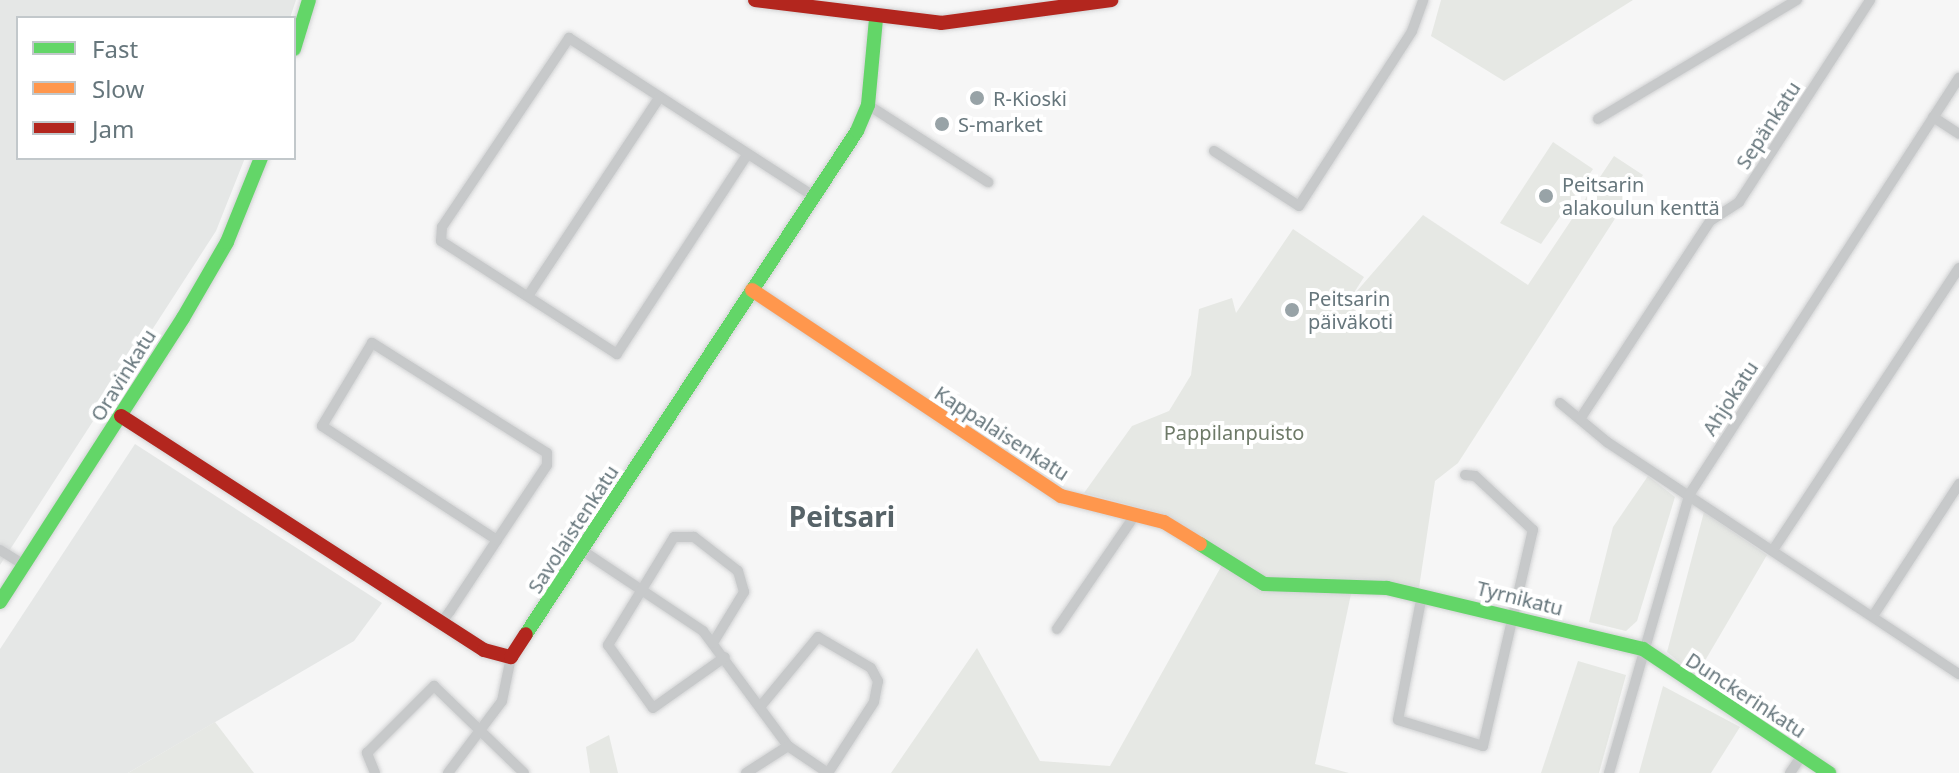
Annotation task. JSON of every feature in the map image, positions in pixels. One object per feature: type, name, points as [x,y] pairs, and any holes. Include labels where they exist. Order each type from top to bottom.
[{"type":"street","points":[[296,42],[309,0]]},
{"type":"street","points":[[755,0],[876,19],[1024,17],[1111,0]]},
{"type":"street","points":[[1214,151],[1299,206],[1412,31],[1423,0]]},
{"type":"street","points":[[1598,119],[1797,0]]},
{"type":"street","name":"Sepänkatu","points":[[1580,419],[1710,221],[1739,202],[1870,0]]},
{"type":"street","name":"Savolaistenkatu","points":[[511,657],[813,196],[868,105],[876,19]]},
{"type":"street","points":[[747,155],[617,354],[441,241],[442,227],[569,38],[813,196]]},
{"type":"street","name":"Ahjokatu","points":[[1609,773],[1689,495],[1959,78]]},
{"type":"street","points":[[528,296],[659,98]]},
{"type":"street","points":[[868,105],[988,182]]},
{"type":"street","points":[[1933,117],[1959,134]]},
{"type":"street","name":"Oravinkatu","points":[[0,602],[121,416],[227,242],[260,160]]},
{"type":"street","points":[[1773,550],[1959,268]]},
{"type":"street","name":"Kappalaisenkatu","points":[[752,290],[1061,496],[1164,522],[1264,584],[1387,588]]},
{"type":"street","points":[[441,623],[497,540],[547,465],[547,453],[379,340],[323,414],[322,426],[497,540]]},
{"type":"street","points":[[1560,403],[1689,495],[1959,674]]},
{"type":"street","points":[[121,416],[441,623],[498,658],[511,657],[512,678],[482,727],[448,773]]},
{"type":"street","points":[[1422,595],[1398,720],[1483,746],[1533,530],[1475,476],[1465,475]]},
{"type":"street","points":[[1873,616],[1959,484]]},
{"type":"street","points":[[1057,629],[1135,515]]},
{"type":"street","points":[[713,643],[744,592],[738,571],[694,537],[674,537],[638,588],[608,645],[653,708],[725,657]]},
{"type":"street","points":[[0,550],[24,565]]},
{"type":"street","points":[[583,551],[713,643],[788,746],[828,773],[874,702],[878,681],[871,668],[818,637],[760,707]]},
{"type":"street","name":"Tyrnikatu","points":[[1387,588],[1643,649]]},
{"type":"street","name":"Dunckerinkatu","points":[[1643,649],[1829,773]]},
{"type":"street","points":[[375,773],[367,753],[434,686],[482,727],[524,773]]},
{"type":"street","points":[[746,773],[788,746]]},
{"type":"street","points":[[1790,773],[1802,755]]},
{"type":"shaded area","points":[[0,0],[296,0],[291,16],[16,16],[16,160],[244,160],[216,231],[0,565]]},
{"type":"shaded area","points":[[135,444],[382,603],[354,641],[128,773],[0,773],[0,649]]},
{"type":"green space","points":[[1441,0],[1633,0],[1504,81],[1431,36]]},
{"type":"green space","name":"Peitsarin alakoulun kenttä","points":[[1553,142],[1593,169],[1541,244],[1500,223]]},
{"type":"green space","name":"Pappilanpuisto","points":[[1614,156],[1643,175],[1458,463],[1435,481],[1419,588],[1351,594],[1315,764],[1349,773],[891,773],[977,648],[1040,761],[1110,766],[1227,556],[1159,513],[1084,493],[1132,426],[1169,411],[1191,375],[1199,309],[1232,298],[1236,313],[1293,229],[1364,277],[1350,299],[1423,215],[1528,285]]},
{"type":"green space","points":[[1648,476],[1675,497],[1637,621],[1626,631],[1589,622],[1613,527]]},
{"type":"green space","points":[[1704,512],[1767,555],[1696,676],[1667,652]]},
{"type":"green space","points":[[1578,661],[1626,675],[1599,773],[1541,773]]},
{"type":"green space","points":[[1663,686],[1740,727],[1711,773],[1639,773]]},
{"type":"green space","points":[[215,722],[254,773],[128,773]]},
{"type":"green space","points":[[609,735],[618,773],[590,773],[586,747]]},
{"type":"traffic: fast","points":[[296,42],[309,0]]},
{"type":"traffic: fast","points":[[526,634],[857,131],[868,105],[876,19]]},
{"type":"traffic: fast","points":[[0,602],[183,318],[227,242],[260,160]]},
{"type":"traffic: fast","points":[[1200,544],[1264,584],[1387,588],[1643,649],[1829,773]]},
{"type":"traffic: slow","points":[[752,290],[1061,496],[1164,522],[1200,544]]},
{"type":"traffic: jam","points":[[755,0],[941,23],[1111,0]]},
{"type":"traffic: jam","points":[[121,416],[484,650],[511,657],[526,634]]},
{"type":"place","name":"R-Kioski","points":[[977,98]]},
{"type":"place","name":"S-market","points":[[942,124]]},
{"type":"place","name":"Peitsarin alakoulun kenttä","points":[[1546,196]]},
{"type":"place","name":"Peitsarin päiväkoti","points":[[1292,310]]},
{"type":"district","name":"Peitsari","points":[[842,516]]}]
